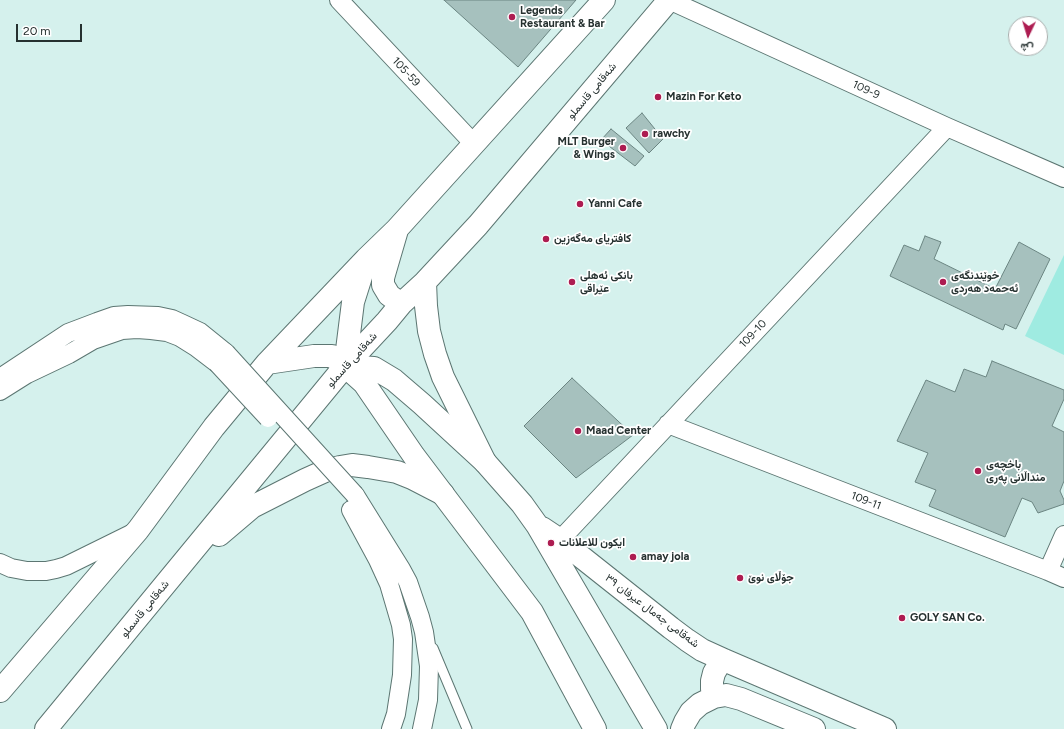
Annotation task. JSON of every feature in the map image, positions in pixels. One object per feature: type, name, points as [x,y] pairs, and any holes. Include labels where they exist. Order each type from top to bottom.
[{"type":"main road","points":[[0,691],[138,530],[214,427],[268,363],[366,259],[397,229],[604,0]]},
{"type":"main road","name":"شەقامی قاسملو","points":[[46,729],[345,366],[401,304],[425,282],[478,225],[669,0]]},
{"type":"main road","points":[[397,229],[385,271],[384,285],[389,295],[401,304]]},
{"type":"main road","points":[[345,366],[353,302],[366,259]]},
{"type":"main road","points":[[425,282],[429,331],[435,354],[443,377],[485,462]]},
{"type":"main road","points":[[268,363],[314,356],[332,356],[364,383],[414,456],[532,612],[595,729]]},
{"type":"main road","points":[[345,366],[374,368],[394,380],[485,462],[522,504],[537,525],[656,729]]},
{"type":"main road","points":[[179,567],[252,507],[325,471],[340,467],[352,466],[382,469],[397,472],[412,478],[443,494]]},
{"type":"main road","name":"شەقامی جەمال عیرفان ٣٩","points":[[537,525],[560,540],[687,640],[702,650],[885,729]]},
{"type":"main road","points":[[714,697],[712,685],[714,673],[724,660]]},
{"type":"main road","points":[[682,729],[691,712],[700,704],[714,697],[726,695],[741,699],[814,729]]},
{"type":"street","name":"105-59","points":[[339,0],[474,144]]},
{"type":"street","name":"109-9","points":[[669,0],[947,127],[1064,178]]},
{"type":"street","name":"109-10","points":[[560,540],[947,127]]},
{"type":"street","points":[[0,378],[68,333],[114,316],[158,316],[172,319],[200,332],[221,358],[351,499],[401,569],[408,582],[420,617],[424,632],[429,666],[428,700],[422,729]]},
{"type":"street","points":[[0,391],[27,374],[69,354],[93,340],[122,330],[137,329],[166,332],[180,337],[196,347],[221,358]]},
{"type":"street","name":"109-11","points":[[668,424],[1056,574]]},
{"type":"street","points":[[351,499],[389,584],[401,625],[403,640],[402,675],[397,708],[391,729]]},
{"type":"street","points":[[0,563],[11,568],[28,571],[46,571],[56,569],[66,566],[138,530]]},
{"type":"street","points":[[1056,574],[1064,535]]},
{"type":"lane","points":[[420,617],[466,729]]},
{"type":"shaded area","points":[[1064,255],[1064,355],[1025,336]]},
{"type":"building","name":"Legends Restaurant & Bar","points":[[444,0],[576,0],[518,67]]},
{"type":"building","name":"rawchy","points":[[642,113],[663,139],[649,153],[626,128]]},
{"type":"building","name":"MLT Burger & Wings","points":[[611,129],[644,156],[635,166],[601,140]]},
{"type":"building","name":"خوێندنگەی ئەحمەد هەردی","points":[[925,236],[941,242],[934,259],[995,289],[1019,242],[1050,259],[1016,329],[1005,324],[1003,330],[890,276],[904,245],[919,251]]},
{"type":"building","points":[[992,361],[1064,390],[1064,399],[1052,426],[1064,432],[1064,481],[1060,491],[1064,504],[1038,513],[1032,502],[1022,498],[1005,537],[929,506],[936,490],[915,482],[928,453],[897,441],[926,380],[955,392],[964,369],[986,377]]},
{"type":"building","name":"Maad Center","points":[[572,378],[633,435],[576,478],[524,426]]},
{"type":"place","name":"Legends Restaurant & Bar","points":[[512,17]]},
{"type":"place","name":"Mazin For Keto","points":[[658,97]]},
{"type":"place","name":"rawchy","points":[[645,134]]},
{"type":"place","name":"MLT Burger & Wings","points":[[623,148]]},
{"type":"place","name":"Yanni Cafe","points":[[580,204]]},
{"type":"place","name":"کافتریای مەگەزین","points":[[546,239]]},
{"type":"place","name":"بانکی ئەهلی عێراقی","points":[[572,282]]},
{"type":"place","name":"خوێندنگەی ئەحمەد هەردی","points":[[943,282]]},
{"type":"place","name":"Maad Center","points":[[578,431]]},
{"type":"place","name":"باخچەی منداڵانی پەری","points":[[978,471]]},
{"type":"place","name":"ايكون للاعلانات","points":[[551,543]]},
{"type":"place","name":"amay jola","points":[[633,557]]},
{"type":"place","name":"جۆڵای نوێ","points":[[740,578]]},
{"type":"place","name":"GOLY SAN Co.","points":[[902,618]]}]
